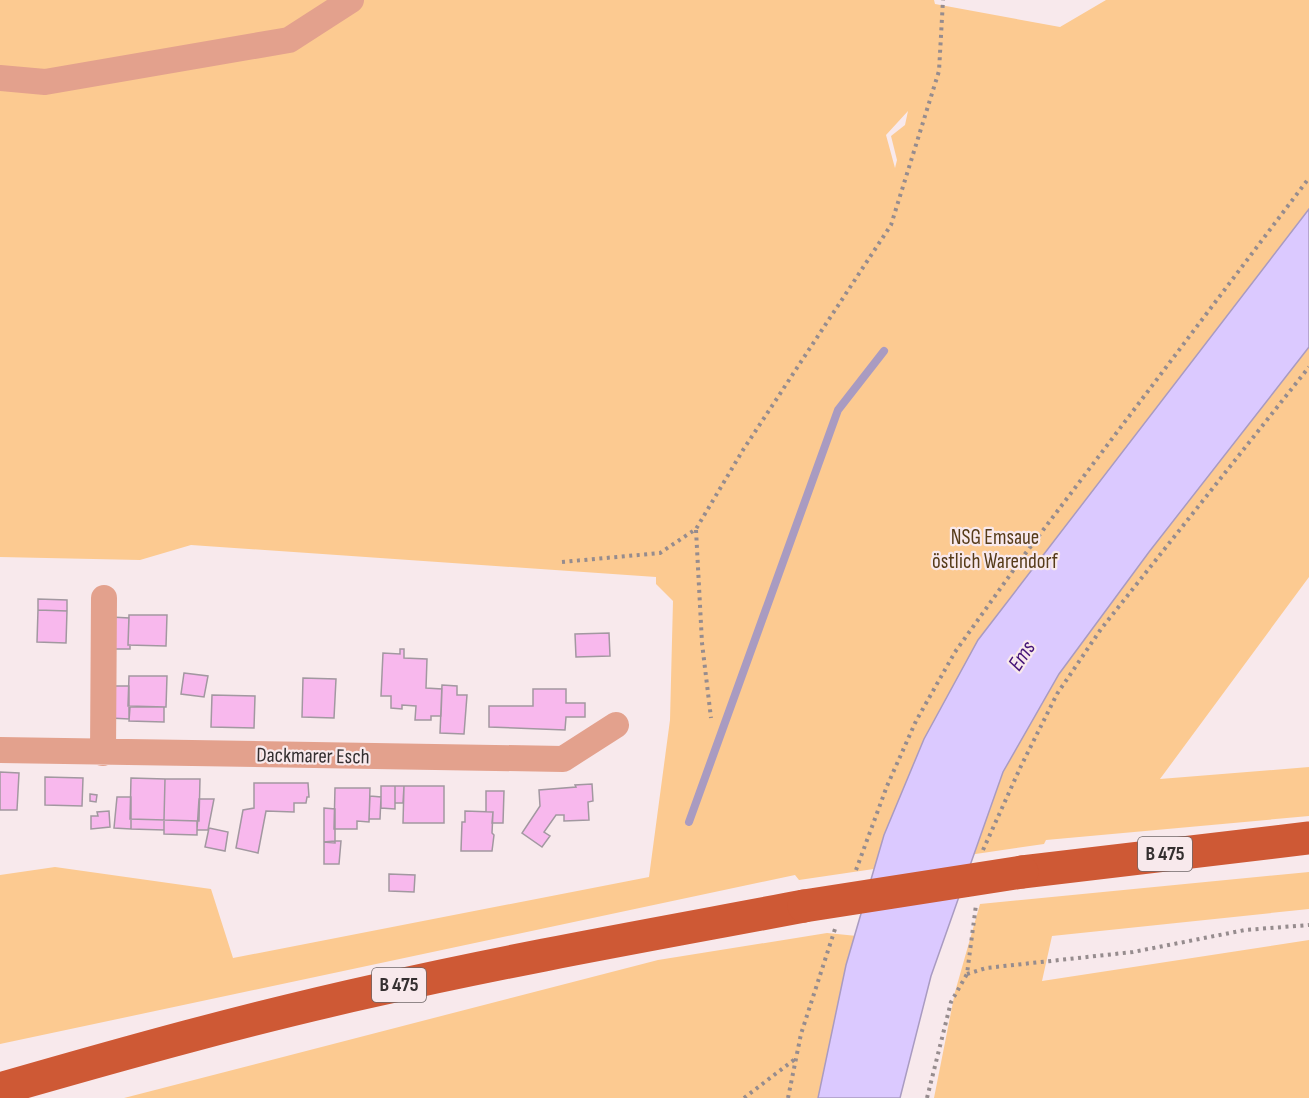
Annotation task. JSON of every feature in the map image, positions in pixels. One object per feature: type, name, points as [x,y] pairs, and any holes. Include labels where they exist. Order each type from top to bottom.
[{"type":"main road","name":"B 475","points":[[0,1089],[155,1044],[376,990],[586,947],[804,906],[1022,872],[1309,838]]},
{"type":"street","points":[[0,78],[45,82],[289,40],[351,0]]},
{"type":"street","points":[[103,753],[104,598]]},
{"type":"street","name":"Dackmarer Esch","points":[[0,750],[563,759],[616,725]]},
{"type":"path","points":[[562,562],[660,553],[696,529],[743,450],[891,225],[939,71],[943,0]]},
{"type":"path","points":[[866,842],[887,786],[916,721],[955,651],[1039,535],[1309,178]]},
{"type":"path","points":[[981,861],[983,849],[1057,694],[1101,629],[1309,367]]},
{"type":"path","points":[[696,529],[702,643],[711,718]]},
{"type":"path","points":[[927,1098],[951,1002],[967,974],[977,895]]},
{"type":"path","points":[[967,974],[986,968],[1133,952],[1245,930],[1309,925]]},
{"type":"path","points":[[788,1098],[801,1034],[826,956]]},
{"type":"path","points":[[744,1098],[796,1058]]},
{"type":"green space","name":"NSG Emsaue östlich Warendorf","points":[[0,0],[934,0],[935,4],[1060,27],[1106,0],[1309,0],[1309,577],[1160,779],[1309,767],[1309,816],[1046,840],[1044,844],[799,880],[795,875],[0,1044],[0,875],[55,867],[211,889],[233,958],[649,877],[670,720],[673,601],[656,584],[656,577],[191,545],[140,560],[0,557]],"holes":[[[908,111],[905,125],[891,136],[897,160],[895,168],[886,135]]]},
{"type":"green space","points":[[1309,872],[1309,909],[1052,936],[1042,981],[1309,940],[1309,1098],[934,1098],[955,992],[980,904]]},
{"type":"green space","points":[[827,933],[857,936],[819,1098],[124,1098],[658,960]]},
{"type":"water","name":"Ems","points":[[1309,209],[1309,347],[1149,552],[1059,674],[1003,772],[931,976],[900,1098],[818,1098],[846,965],[884,835],[924,739],[978,640]]},
{"type":"building","points":[[38,599],[67,600],[67,611],[38,610]]},
{"type":"building","points":[[38,610],[67,611],[66,643],[37,642]]},
{"type":"building","points":[[129,615],[167,615],[166,646],[128,645]]},
{"type":"building","points":[[111,617],[129,618],[128,645],[130,649],[110,649]]},
{"type":"building","points":[[609,633],[610,656],[576,657],[575,634]]},
{"type":"building","points":[[400,649],[404,649],[404,658],[427,659],[426,688],[442,689],[441,716],[431,716],[431,720],[415,720],[416,706],[402,705],[402,709],[391,708],[391,696],[381,696],[383,653],[400,654]]},
{"type":"building","points":[[184,673],[208,676],[204,697],[181,694]]},
{"type":"building","points":[[129,676],[167,676],[166,707],[128,706]]},
{"type":"building","points":[[303,678],[336,679],[334,718],[302,717]]},
{"type":"building","points":[[442,685],[457,686],[457,695],[467,695],[464,734],[440,733]]},
{"type":"building","points":[[110,686],[129,686],[129,719],[110,718]]},
{"type":"building","points":[[533,689],[566,689],[566,703],[585,703],[585,717],[566,717],[565,730],[489,727],[489,706],[533,706]]},
{"type":"building","points":[[212,695],[255,696],[254,728],[211,727]]},
{"type":"building","points":[[130,707],[164,707],[164,722],[129,721]]},
{"type":"building","points":[[0,772],[19,773],[17,810],[0,810]]},
{"type":"building","points":[[45,777],[83,778],[82,806],[45,805]]},
{"type":"building","points":[[131,778],[165,779],[164,820],[130,819]]},
{"type":"building","points":[[165,779],[200,779],[199,821],[164,820]]},
{"type":"building","points":[[254,783],[308,783],[309,797],[306,803],[294,803],[294,812],[266,811],[258,853],[236,848],[243,810],[254,808]]},
{"type":"building","points":[[592,784],[593,801],[588,802],[589,820],[564,821],[564,815],[556,815],[544,832],[550,836],[542,847],[522,833],[540,806],[539,790]]},
{"type":"building","points":[[381,786],[395,786],[395,809],[381,808]]},
{"type":"building","points":[[395,786],[404,786],[403,803],[395,803]]},
{"type":"building","points":[[404,786],[444,786],[444,823],[403,823]]},
{"type":"building","points":[[335,788],[370,788],[369,822],[357,821],[357,829],[334,829]]},
{"type":"building","points":[[486,791],[504,791],[503,823],[492,823],[493,812],[486,812]]},
{"type":"building","points":[[90,794],[97,795],[96,802],[90,801]]},
{"type":"building","points":[[370,796],[381,797],[380,819],[369,819]]},
{"type":"building","points":[[117,797],[131,797],[131,829],[114,828]]},
{"type":"building","points":[[199,799],[214,799],[208,830],[197,830]]},
{"type":"building","points":[[324,808],[335,809],[335,843],[324,842]]},
{"type":"building","points":[[109,811],[110,827],[91,829],[91,816],[98,816],[97,812]]},
{"type":"building","points":[[465,811],[493,812],[492,851],[461,851],[462,822],[465,822]]},
{"type":"building","points":[[131,819],[164,820],[164,830],[131,829]]},
{"type":"building","points":[[164,820],[197,821],[197,835],[164,834]]},
{"type":"building","points":[[209,828],[228,832],[225,851],[205,847]]},
{"type":"building","points":[[341,841],[339,864],[324,864],[324,842]]},
{"type":"building","points":[[389,874],[415,875],[414,892],[389,891]]},
{"type":"waterway","points":[[689,822],[838,410],[884,351]]}]
